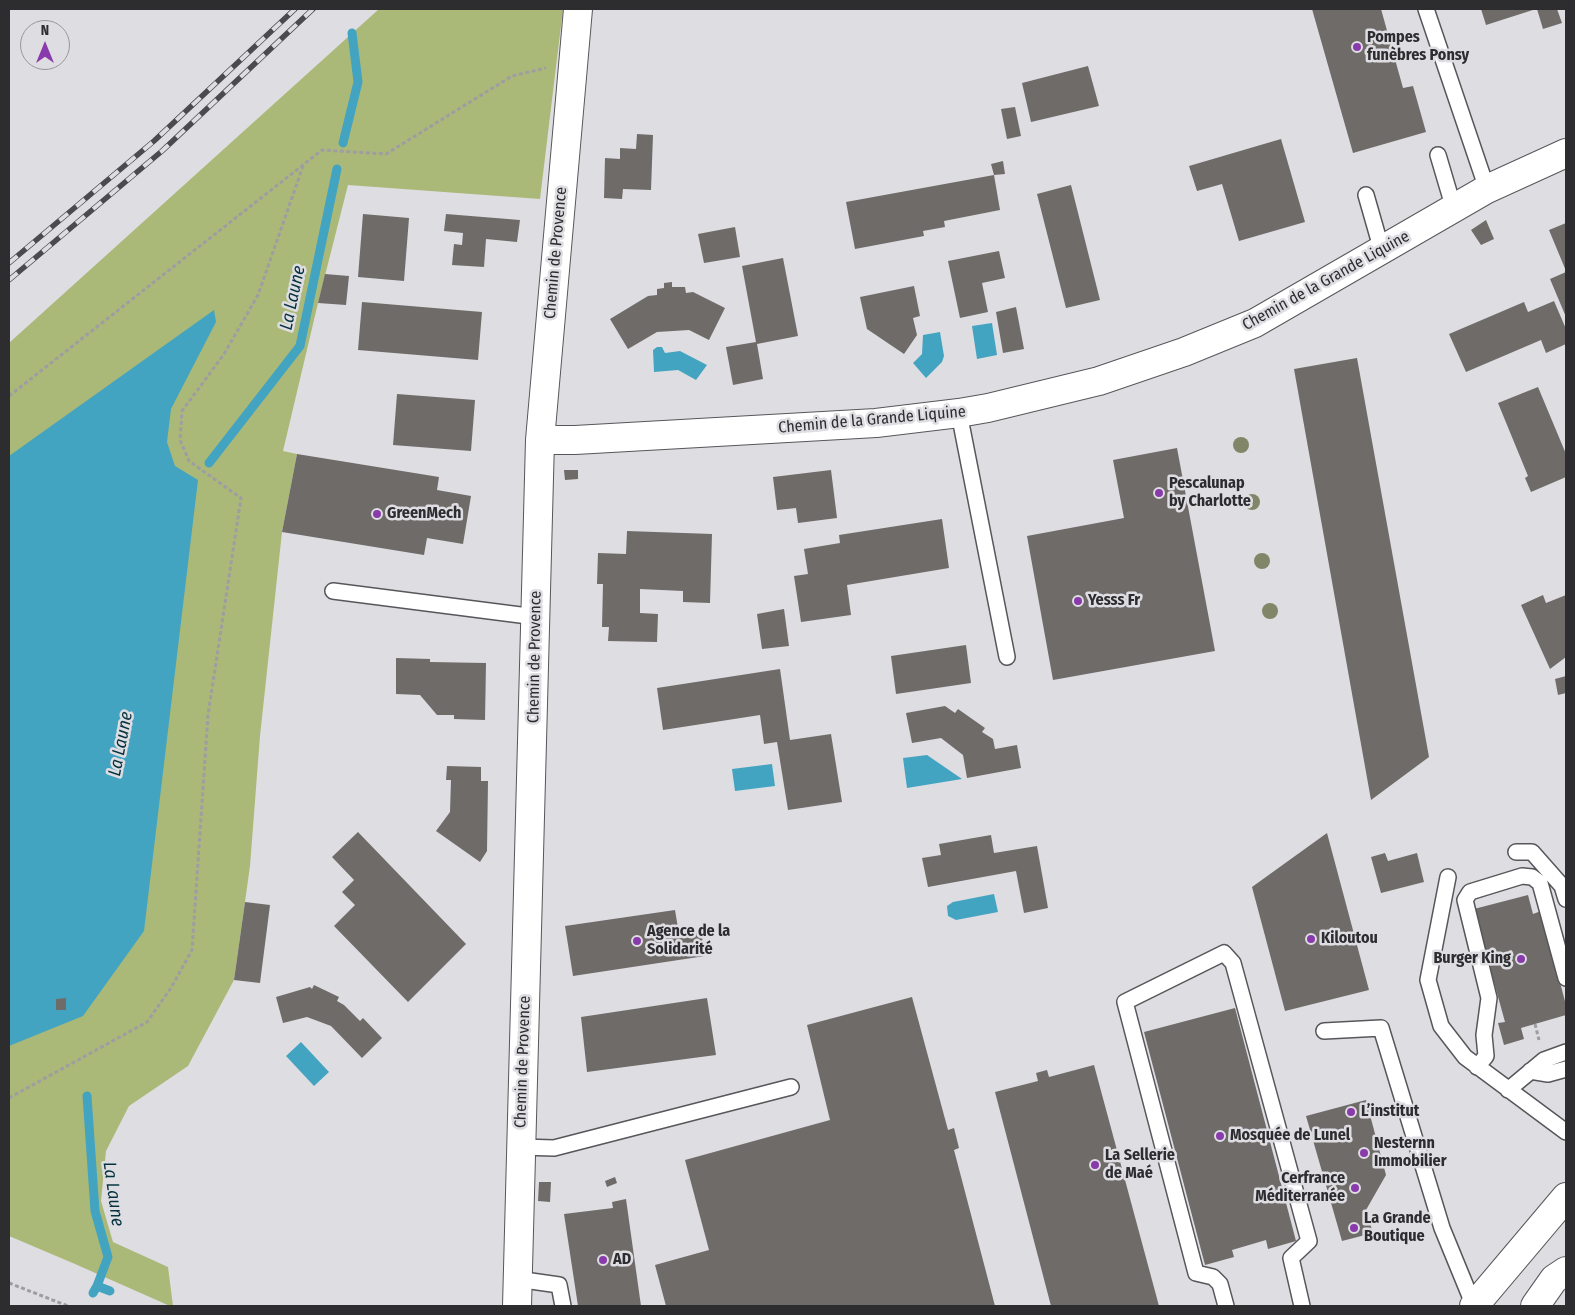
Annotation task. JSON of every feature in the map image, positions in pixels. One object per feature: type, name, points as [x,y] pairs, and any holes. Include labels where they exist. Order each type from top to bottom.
[{"type":"street","name":"Chemin de Provence","points":[[517,1306],[540,440],[578,9]]},
{"type":"street","name":"Chemin de la Grande Liquine","points":[[540,440],[575,440],[876,423],[988,408],[1099,380],[1184,352],[1255,323],[1487,189],[1566,154]]},
{"type":"street","points":[[1474,1306],[1566,1197]]},
{"type":"street","points":[[1534,1305],[1554,1279],[1566,1271]]},
{"type":"lane","points":[[1426,9],[1487,189]]},
{"type":"lane","points":[[1438,155],[1454,209]]},
{"type":"lane","points":[[1366,195],[1382,251]]},
{"type":"lane","points":[[960,413],[1007,657]]},
{"type":"lane","points":[[333,591],[536,617]]},
{"type":"lane","points":[[1516,852],[1532,852],[1562,886],[1566,899]]},
{"type":"lane","points":[[1477,1067],[1486,1056],[1484,1035],[1489,998],[1465,900],[1470,892],[1522,876],[1532,877],[1540,884],[1566,978]]},
{"type":"lane","points":[[1448,877],[1428,980],[1441,1026],[1465,1058],[1566,1132]]},
{"type":"lane","points":[[1226,1306],[1220,1284],[1213,1277],[1196,1273],[1124,1002],[1224,953],[1233,964],[1309,1241],[1291,1258],[1302,1306]]},
{"type":"lane","points":[[1324,1031],[1381,1028],[1442,1228],[1474,1306]]},
{"type":"lane","points":[[1508,1090],[1544,1060],[1566,1052]]},
{"type":"lane","points":[[1530,1071],[1548,1074],[1566,1069]]},
{"type":"lane","points":[[520,1147],[554,1148],[791,1087]]},
{"type":"lane","points":[[518,1279],[559,1285],[563,1306]]},
{"type":"path","points":[[9,396],[322,150],[386,154],[512,76],[544,67],[571,72]]},
{"type":"path","points":[[9,1098],[147,1022],[171,988],[192,950],[208,715],[241,498],[189,460],[180,440],[182,411],[224,354],[258,295],[303,166]]},
{"type":"path","points":[[9,1283],[68,1306]]},
{"type":"green space","points":[[379,9],[563,9],[540,199],[348,185],[283,451],[297,454],[282,532],[260,736],[250,866],[234,980],[188,1066],[129,1106],[106,1151],[101,1201],[113,1242],[168,1267],[173,1306],[170,1306],[9,1236],[9,343]]},
{"type":"water","points":[[214,310],[216,322],[171,409],[167,442],[175,466],[198,480],[144,931],[83,1016],[9,1046],[9,456]]},
{"type":"water","points":[[992,323],[997,355],[977,359],[972,326]]},
{"type":"water","points":[[940,332],[944,356],[942,362],[926,378],[913,363],[922,354],[923,335]]},
{"type":"water","points":[[657,347],[662,347],[665,353],[680,351],[707,365],[696,380],[678,370],[654,372],[653,350]]},
{"type":"water","points":[[927,755],[962,779],[907,788],[903,758]]},
{"type":"water","points":[[772,764],[775,786],[735,791],[732,769]]},
{"type":"water","points":[[994,894],[998,912],[956,920],[948,916],[947,906],[953,902]]},
{"type":"water","points":[[301,1042],[329,1072],[314,1086],[286,1056]]},
{"type":"building","name":"Pompes funèbres Ponsy","points":[[1312,9],[1381,9],[1403,88],[1413,86],[1426,132],[1353,153]]},
{"type":"building","points":[[1481,9],[1536,9],[1486,25]]},
{"type":"building","points":[[1537,9],[1557,9],[1562,23],[1543,29]]},
{"type":"building","points":[[1088,66],[1099,106],[1031,122],[1022,83]]},
{"type":"building","points":[[1015,107],[1021,136],[1007,139],[1001,109]]},
{"type":"building","points":[[637,134],[653,135],[651,190],[623,189],[622,199],[604,198],[605,158],[620,159],[620,148],[636,149]]},
{"type":"building","points":[[1281,139],[1305,222],[1239,241],[1222,184],[1197,191],[1189,166]]},
{"type":"building","points":[[1003,161],[1005,174],[994,175],[991,164]]},
{"type":"building","points":[[994,175],[1000,210],[944,221],[945,227],[923,231],[924,236],[855,249],[846,202]]},
{"type":"building","points":[[1071,185],[1100,300],[1066,308],[1037,194]]},
{"type":"building","points":[[363,214],[409,218],[404,281],[358,277]]},
{"type":"building","points":[[446,214],[520,220],[517,242],[486,239],[484,267],[452,265],[454,244],[462,245],[463,233],[444,231]]},
{"type":"building","points":[[1486,220],[1494,239],[1481,245],[1471,230]]},
{"type":"building","points":[[1566,223],[1566,271],[1549,230]]},
{"type":"building","points":[[735,227],[740,257],[704,263],[698,234]]},
{"type":"building","points":[[999,251],[1005,278],[982,283],[988,312],[960,318],[948,261]]},
{"type":"building","points":[[783,258],[798,336],[757,344],[763,379],[733,385],[726,347],[756,342],[742,266]]},
{"type":"building","points":[[1566,272],[1566,317],[1550,279]]},
{"type":"building","points":[[325,274],[349,276],[346,305],[318,303]]},
{"type":"building","points":[[672,282],[672,287],[685,287],[686,293],[693,292],[725,308],[709,340],[689,330],[657,332],[628,349],[610,319],[648,296],[657,295],[657,289],[664,288],[664,283]]},
{"type":"building","points":[[914,286],[920,316],[913,318],[917,335],[904,354],[867,329],[860,297]]},
{"type":"building","points":[[1554,301],[1566,329],[1566,344],[1546,353],[1541,340],[1466,372],[1449,334],[1524,302],[1528,312]]},
{"type":"building","points":[[362,302],[482,312],[478,360],[358,350]]},
{"type":"building","points":[[1016,307],[1024,349],[1003,353],[996,312]]},
{"type":"building","points":[[1357,358],[1429,757],[1371,800],[1294,369]]},
{"type":"building","points":[[1538,387],[1566,454],[1566,477],[1531,492],[1525,478],[1528,476],[1498,403]]},
{"type":"building","points":[[397,394],[475,400],[471,451],[393,445]]},
{"type":"building","points":[[1177,448],[1215,651],[1053,680],[1027,536],[1124,518],[1113,460]]},
{"type":"building","name":"GreenMech","points":[[297,454],[439,477],[437,490],[471,496],[463,544],[427,538],[424,555],[282,532]]},
{"type":"building","points":[[564,470],[578,470],[578,479],[565,480]]},
{"type":"building","points":[[831,470],[837,518],[798,523],[796,508],[777,510],[773,477]]},
{"type":"building","points":[[942,519],[949,568],[847,585],[851,615],[801,622],[794,576],[808,574],[804,549],[840,543],[839,535]]},
{"type":"building","points":[[627,531],[712,534],[710,603],[683,602],[683,591],[640,589],[640,613],[658,614],[657,642],[608,641],[609,627],[602,627],[603,584],[597,584],[598,553],[626,554]]},
{"type":"building","points":[[1543,595],[1546,603],[1566,595],[1566,657],[1550,669],[1521,605]]},
{"type":"building","points":[[784,609],[789,646],[762,649],[757,614]]},
{"type":"building","points":[[966,645],[971,683],[896,694],[891,656]]},
{"type":"building","points":[[396,658],[430,659],[430,662],[486,663],[485,720],[454,719],[454,715],[437,715],[420,695],[396,694]]},
{"type":"building","points":[[780,669],[790,740],[831,734],[842,802],[788,810],[777,742],[764,744],[760,715],[663,730],[657,688]]},
{"type":"building","points":[[1566,676],[1566,693],[1558,695],[1555,679]]},
{"type":"building","points":[[945,706],[955,713],[958,709],[985,728],[982,732],[993,739],[995,749],[1017,745],[1021,768],[967,778],[963,755],[941,738],[912,743],[906,713]]},
{"type":"building","points":[[447,766],[481,767],[481,781],[488,781],[487,851],[480,862],[436,831],[450,812],[451,780],[446,780]]},
{"type":"building","points":[[358,832],[466,944],[408,1002],[334,926],[355,905],[342,892],[354,880],[332,857]]},
{"type":"building","name":"Kiloutou","points":[[1327,833],[1369,990],[1285,1011],[1252,887]]},
{"type":"building","points":[[991,835],[994,853],[1037,846],[1048,908],[1024,913],[1016,871],[928,887],[922,858],[941,855],[939,844]]},
{"type":"building","points":[[1385,853],[1388,861],[1417,853],[1424,882],[1381,893],[1371,857]]},
{"type":"building","name":"Burger King","points":[[1528,895],[1533,914],[1541,911],[1566,1005],[1566,1015],[1521,1028],[1524,1039],[1504,1045],[1498,1023],[1505,1022],[1474,909]]},
{"type":"building","points":[[245,902],[270,905],[260,983],[234,980]]},
{"type":"building","points":[[675,910],[679,934],[701,931],[705,956],[573,976],[565,926]]},
{"type":"building","points":[[314,985],[339,997],[337,1001],[344,1005],[360,1021],[363,1018],[382,1038],[362,1058],[331,1026],[307,1017],[283,1023],[276,997],[310,987],[312,989]]},
{"type":"building","points":[[912,997],[948,1130],[954,1128],[959,1148],[954,1150],[995,1306],[666,1306],[655,1265],[709,1250],[685,1160],[830,1120],[807,1025]]},
{"type":"building","points":[[66,998],[66,1010],[56,1010],[56,999]]},
{"type":"building","points":[[707,998],[716,1055],[587,1072],[581,1017]]},
{"type":"building","name":"Mosquée de Lunel","points":[[1235,1008],[1296,1241],[1268,1249],[1266,1240],[1232,1250],[1234,1257],[1205,1265],[1144,1032]]},
{"type":"building","points":[[1094,1065],[1159,1306],[1051,1306],[995,1092],[1038,1081],[1036,1073],[1047,1070],[1049,1077]]},
{"type":"building","points":[[1366,1100],[1386,1175],[1366,1210],[1373,1233],[1342,1241],[1306,1116]]},
{"type":"building","points":[[615,1177],[617,1183],[607,1187],[605,1181]]},
{"type":"building","points":[[539,1182],[551,1182],[550,1202],[538,1201]]},
{"type":"building","name":"AD","points":[[626,1199],[641,1306],[578,1306],[564,1214],[613,1208],[612,1202]]},
{"type":"waterway","name":"La Laune","points":[[343,143],[358,82],[352,33]]},
{"type":"waterway","name":"La Laune","points":[[209,463],[300,346],[337,169]]},
{"type":"waterway","name":"La Laune","points":[[87,1096],[95,1211],[108,1257],[93,1293]]},
{"type":"waterway","points":[[97,1286],[110,1291]]},
{"type":"railway","points":[[9,263],[154,141],[295,9]]},
{"type":"railway","points":[[9,280],[162,151],[313,9]]},
{"type":"place","name":"Pompes funèbres Ponsy","points":[[1357,47]]},
{"type":"place","name":"Pescalunap by Charlotte","points":[[1159,493]]},
{"type":"place","name":"GreenMech","points":[[377,514]]},
{"type":"place","name":"Yesss Fr","points":[[1078,601]]},
{"type":"place","name":"Kiloutou","points":[[1311,939]]},
{"type":"place","name":"Agence de la Solidarité","points":[[637,941]]},
{"type":"place","name":"Burger King","points":[[1521,959]]},
{"type":"place","name":"L’institut","points":[[1351,1112]]},
{"type":"place","name":"Mosquée de Lunel","points":[[1220,1136]]},
{"type":"place","name":"Nesternn Immobilier","points":[[1364,1153]]},
{"type":"place","name":"La Sellerie de Maé","points":[[1095,1165]]},
{"type":"place","name":"Cerfrance Méditerranée","points":[[1355,1188]]},
{"type":"place","name":"La Grande Boutique","points":[[1354,1228]]},
{"type":"place","name":"AD","points":[[603,1260]]}]
